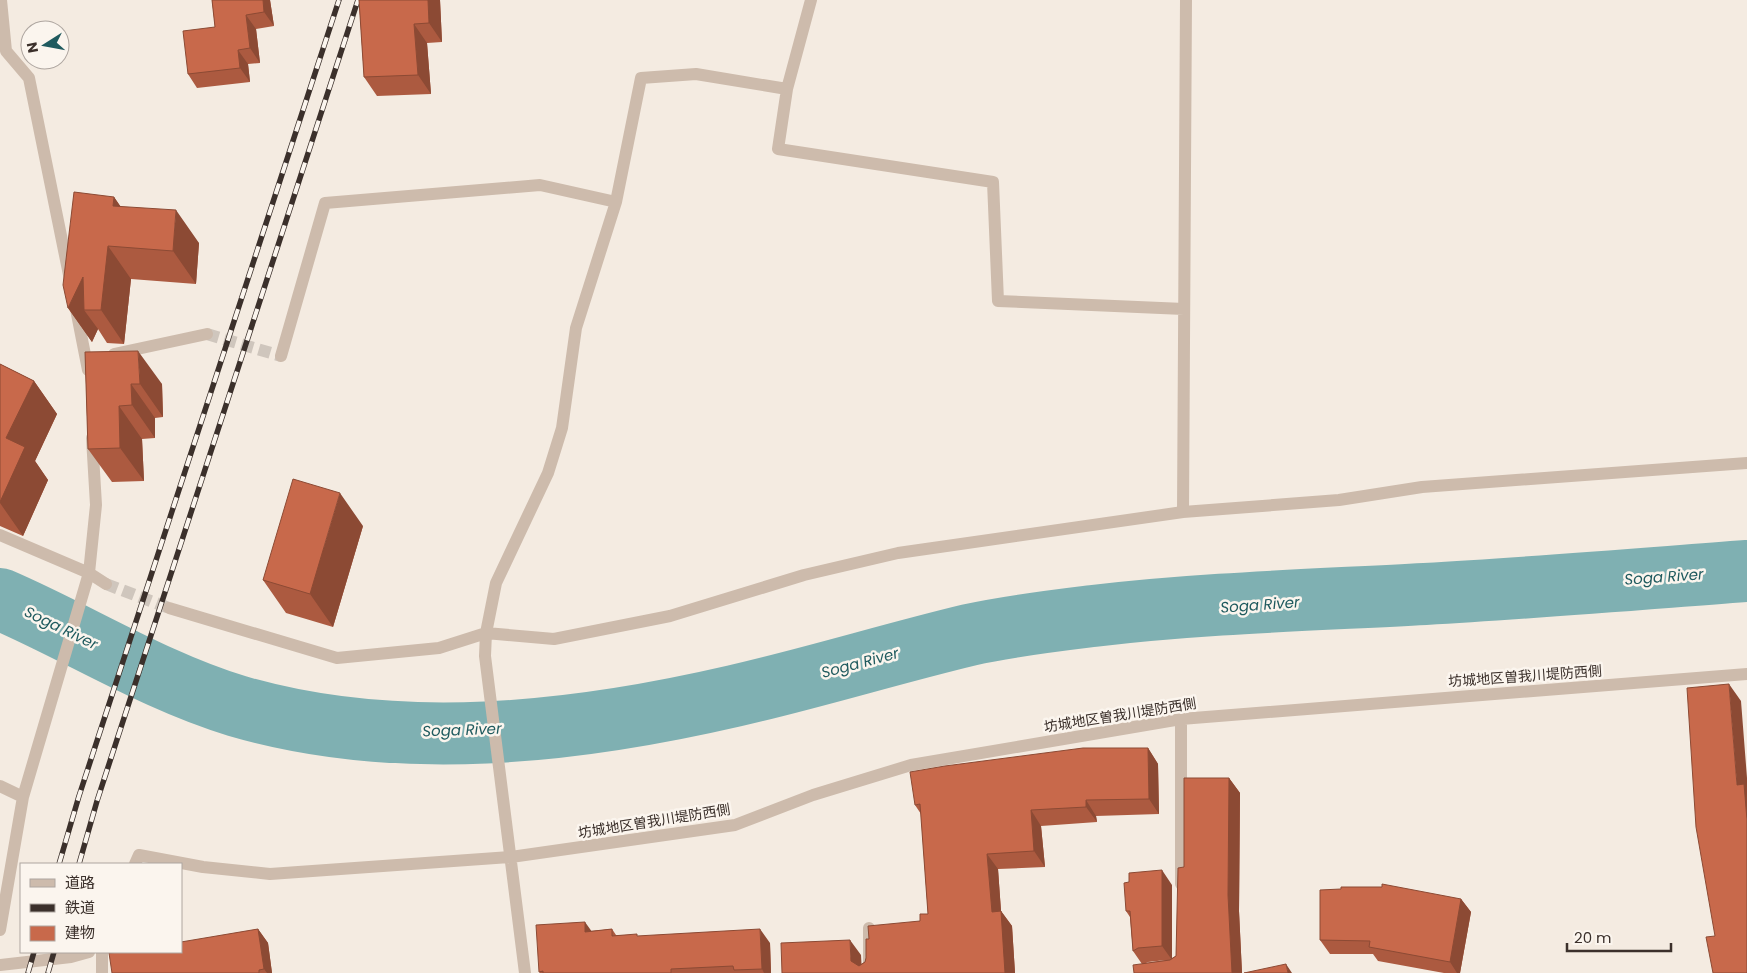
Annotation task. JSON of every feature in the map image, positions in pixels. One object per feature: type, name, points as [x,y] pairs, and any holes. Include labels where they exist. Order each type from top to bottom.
[{"type":"street","points":[[1,0],[6,51],[29,78],[96,358],[88,379]]},
{"type":"street","points":[[811,0],[787,89],[778,149],[993,182],[998,302],[1184,309]]},
{"type":"street","points":[[1183,512],[1186,0]]},
{"type":"street","points":[[525,973],[485,656],[486,633],[496,583],[548,473],[562,428],[576,328],[616,202],[642,78],[696,74],[787,89]]},
{"type":"street","points":[[281,356],[326,203],[540,185],[616,202]]},
{"type":"street","points":[[96,358],[207,334]]},
{"type":"street","points":[[0,930],[23,797],[89,573],[96,505],[91,428]]},
{"type":"street","points":[[169,608],[337,658],[440,648],[486,633],[554,639],[670,616],[804,574],[898,553],[1183,512],[1339,500],[1422,487],[1747,463]]},
{"type":"street","points":[[0,535],[89,573],[106,584]]},
{"type":"street","name":"坊城地区曽我川堤防西側","points":[[182,863],[270,874],[511,857],[735,825],[813,795],[911,766],[1181,719],[1747,674]]},
{"type":"street","points":[[1181,719],[1181,898]]},
{"type":"street","points":[[0,786],[23,797]]},
{"type":"street","name":"坊城地区曽我川堤防西側","points":[[135,863],[139,855],[182,863]]},
{"type":"street","points":[[869,928],[870,973]]},
{"type":"street","points":[[0,965],[71,957],[86,953]]},
{"type":"street","points":[[102,953],[102,973]]},
{"type":"building","points":[[212,0],[263,0],[264,12],[246,15],[250,48],[238,50],[240,68],[188,74],[183,31],[215,27]]},
{"type":"building","points":[[359,0],[428,0],[429,23],[414,24],[418,75],[364,77]]},
{"type":"building","points":[[74,192],[114,197],[113,206],[176,210],[173,251],[108,246],[101,310],[84,310],[83,277],[68,308],[63,285]]},
{"type":"building","points":[[138,351],[140,384],[131,384],[132,405],[119,406],[120,448],[88,449],[85,352]]},
{"type":"building","points":[[0,364],[34,381],[6,438],[25,447],[0,502]]},
{"type":"building","points":[[293,479],[340,493],[310,594],[263,580]]},
{"type":"building","points":[[1729,684],[1737,785],[1744,784],[1747,820],[1747,973],[1713,973],[1706,937],[1715,936],[1696,827],[1687,688]]},
{"type":"building","points":[[1083,748],[1148,748],[1149,799],[1086,800],[1086,807],[1031,810],[1034,851],[987,854],[992,912],[1001,911],[1005,973],[782,973],[781,943],[850,940],[851,961],[859,966],[865,962],[866,958],[866,939],[869,939],[868,926],[920,921],[920,914],[928,914],[920,804],[915,805],[910,772]]},
{"type":"building","points":[[1184,778],[1229,778],[1228,895],[1232,973],[1134,973],[1133,965],[1170,960],[1176,956],[1178,868],[1184,867]]},
{"type":"building","points":[[1162,870],[1162,946],[1138,948],[1133,951],[1130,911],[1126,911],[1124,883],[1129,882],[1129,873]]},
{"type":"building","points":[[1382,884],[1461,899],[1450,962],[1369,947],[1370,941],[1320,940],[1320,890],[1341,889],[1341,887],[1382,887]]},
{"type":"building","points":[[585,922],[585,932],[612,929],[612,936],[760,929],[762,969],[734,970],[733,966],[671,969],[671,973],[539,972],[536,925]]},
{"type":"building","points":[[258,929],[264,969],[259,970],[259,973],[112,973],[109,953],[182,953],[182,942]]},
{"type":"building","points":[[1286,964],[1288,973],[1244,973]]},
{"type":"waterway","name":"Soga River","points":[[0,599],[176,684],[237,706],[298,721],[360,729],[423,733],[486,732],[549,728],[673,709],[764,689],[969,635],[1015,626],[1134,612],[1217,605],[1465,592],[1747,571]]},
{"type":"tunnel","points":[[207,334],[281,356]]},
{"type":"tunnel","points":[[106,584],[169,608]]},
{"type":"railway","points":[[59,863],[79,796],[339,0]]},
{"type":"railway","points":[[79,863],[97,801],[358,0]]},
{"type":"railway","points":[[28,973],[34,953]]},
{"type":"railway","points":[[48,973],[54,953]]}]
